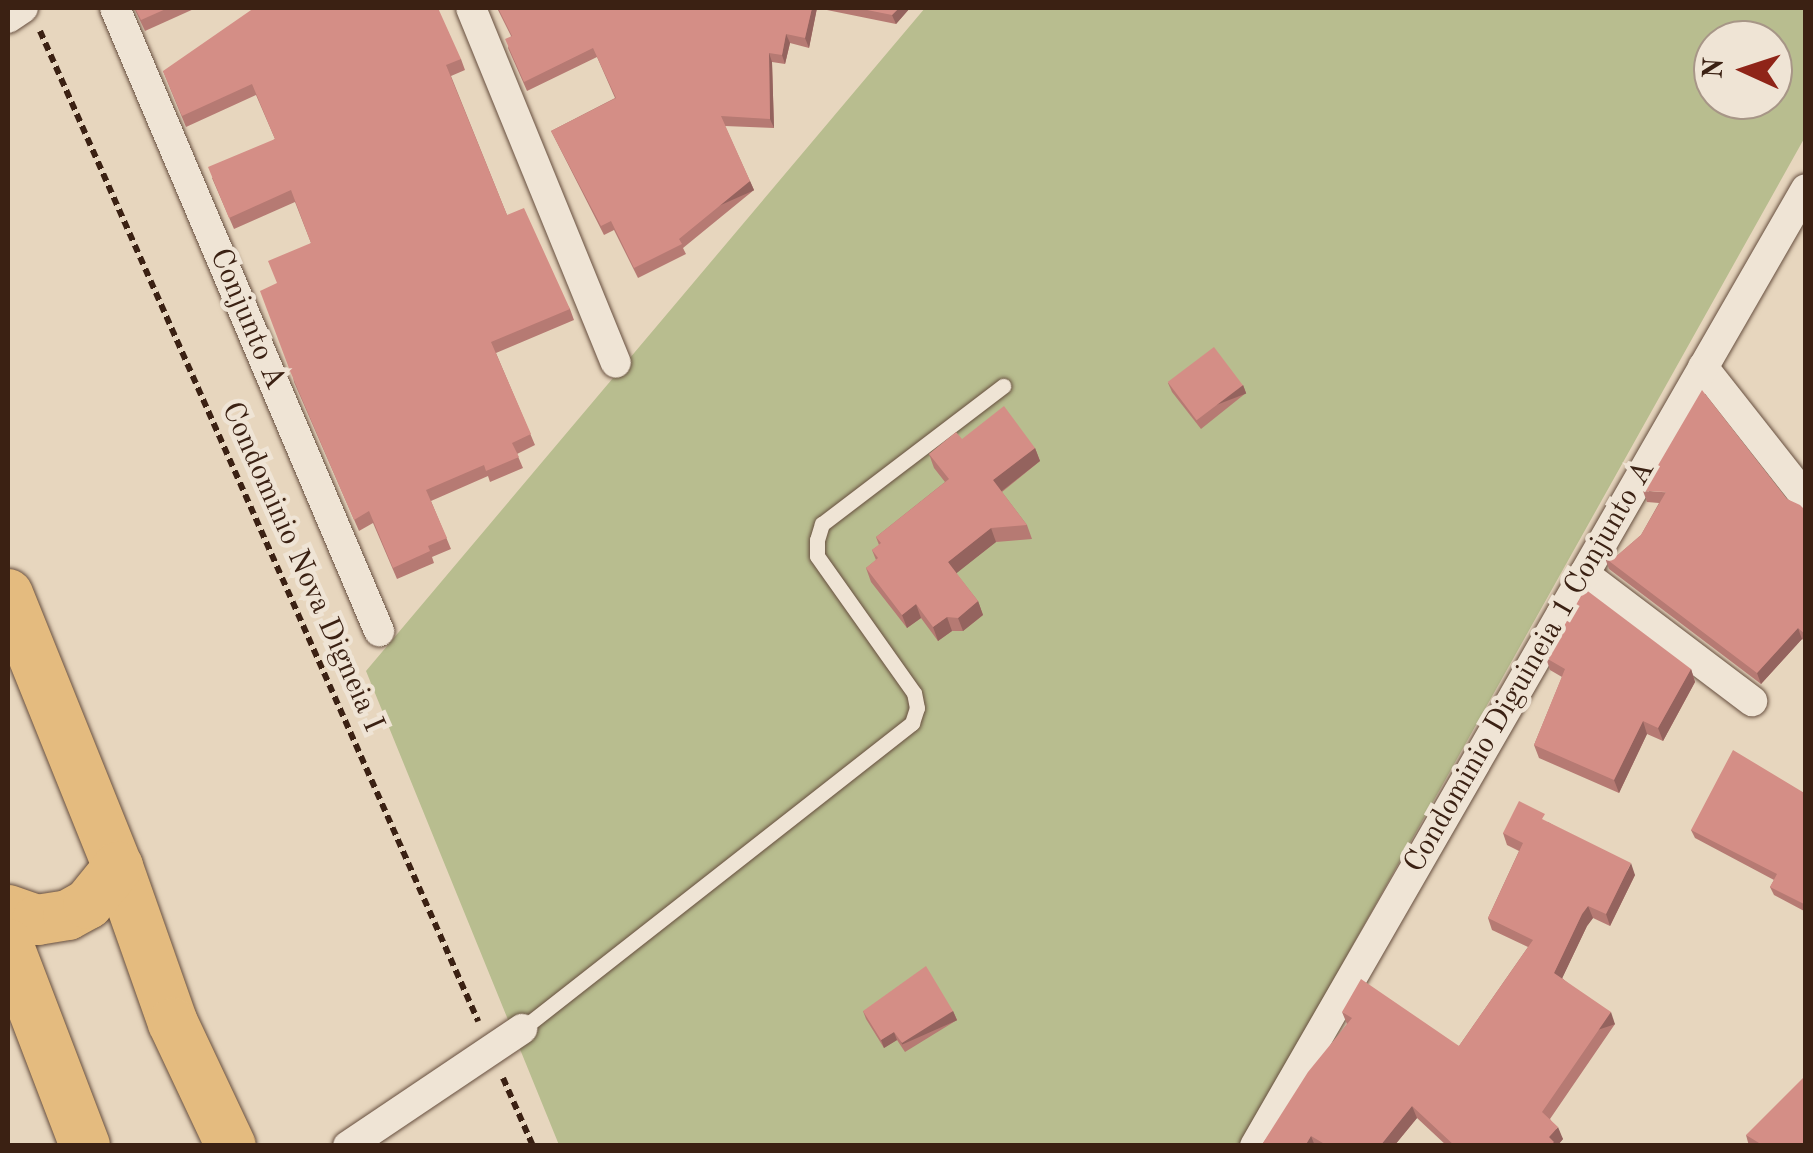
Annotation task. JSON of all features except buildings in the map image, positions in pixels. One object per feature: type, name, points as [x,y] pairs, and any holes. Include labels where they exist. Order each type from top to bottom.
[{"type":"highway","points":[[8,594],[118,867],[173,1023],[231,1146]]},
{"type":"highway","points":[[8,910],[36,920],[68,915],[88,904],[118,867]]},
{"type":"highway","points":[[8,944],[85,1146]]},
{"type":"street","name":"Conjunto A","points":[[114,8],[379,631]]},
{"type":"street","points":[[471,8],[616,363]]},
{"type":"street","points":[[8,18],[30,17]]},
{"type":"street","name":"Condominio Diguineia 1 Conjunto A","points":[[1255,1146],[1806,189]]},
{"type":"street","points":[[1703,367],[1806,498]]},
{"type":"street","points":[[1584,574],[1752,701]]},
{"type":"street","points":[[348,1146],[522,1029]]},
{"type":"lane","points":[[522,1029],[912,723],[918,708],[914,692],[817,556],[817,540],[822,524],[1002,386]]},
{"type":"path","name":"Condominio Nova Digneia I","points":[[30,17],[533,1146]]},
{"type":"green space","points":[[925,8],[1805,8],[1805,137],[1241,1145],[559,1145],[366,671]]}]
